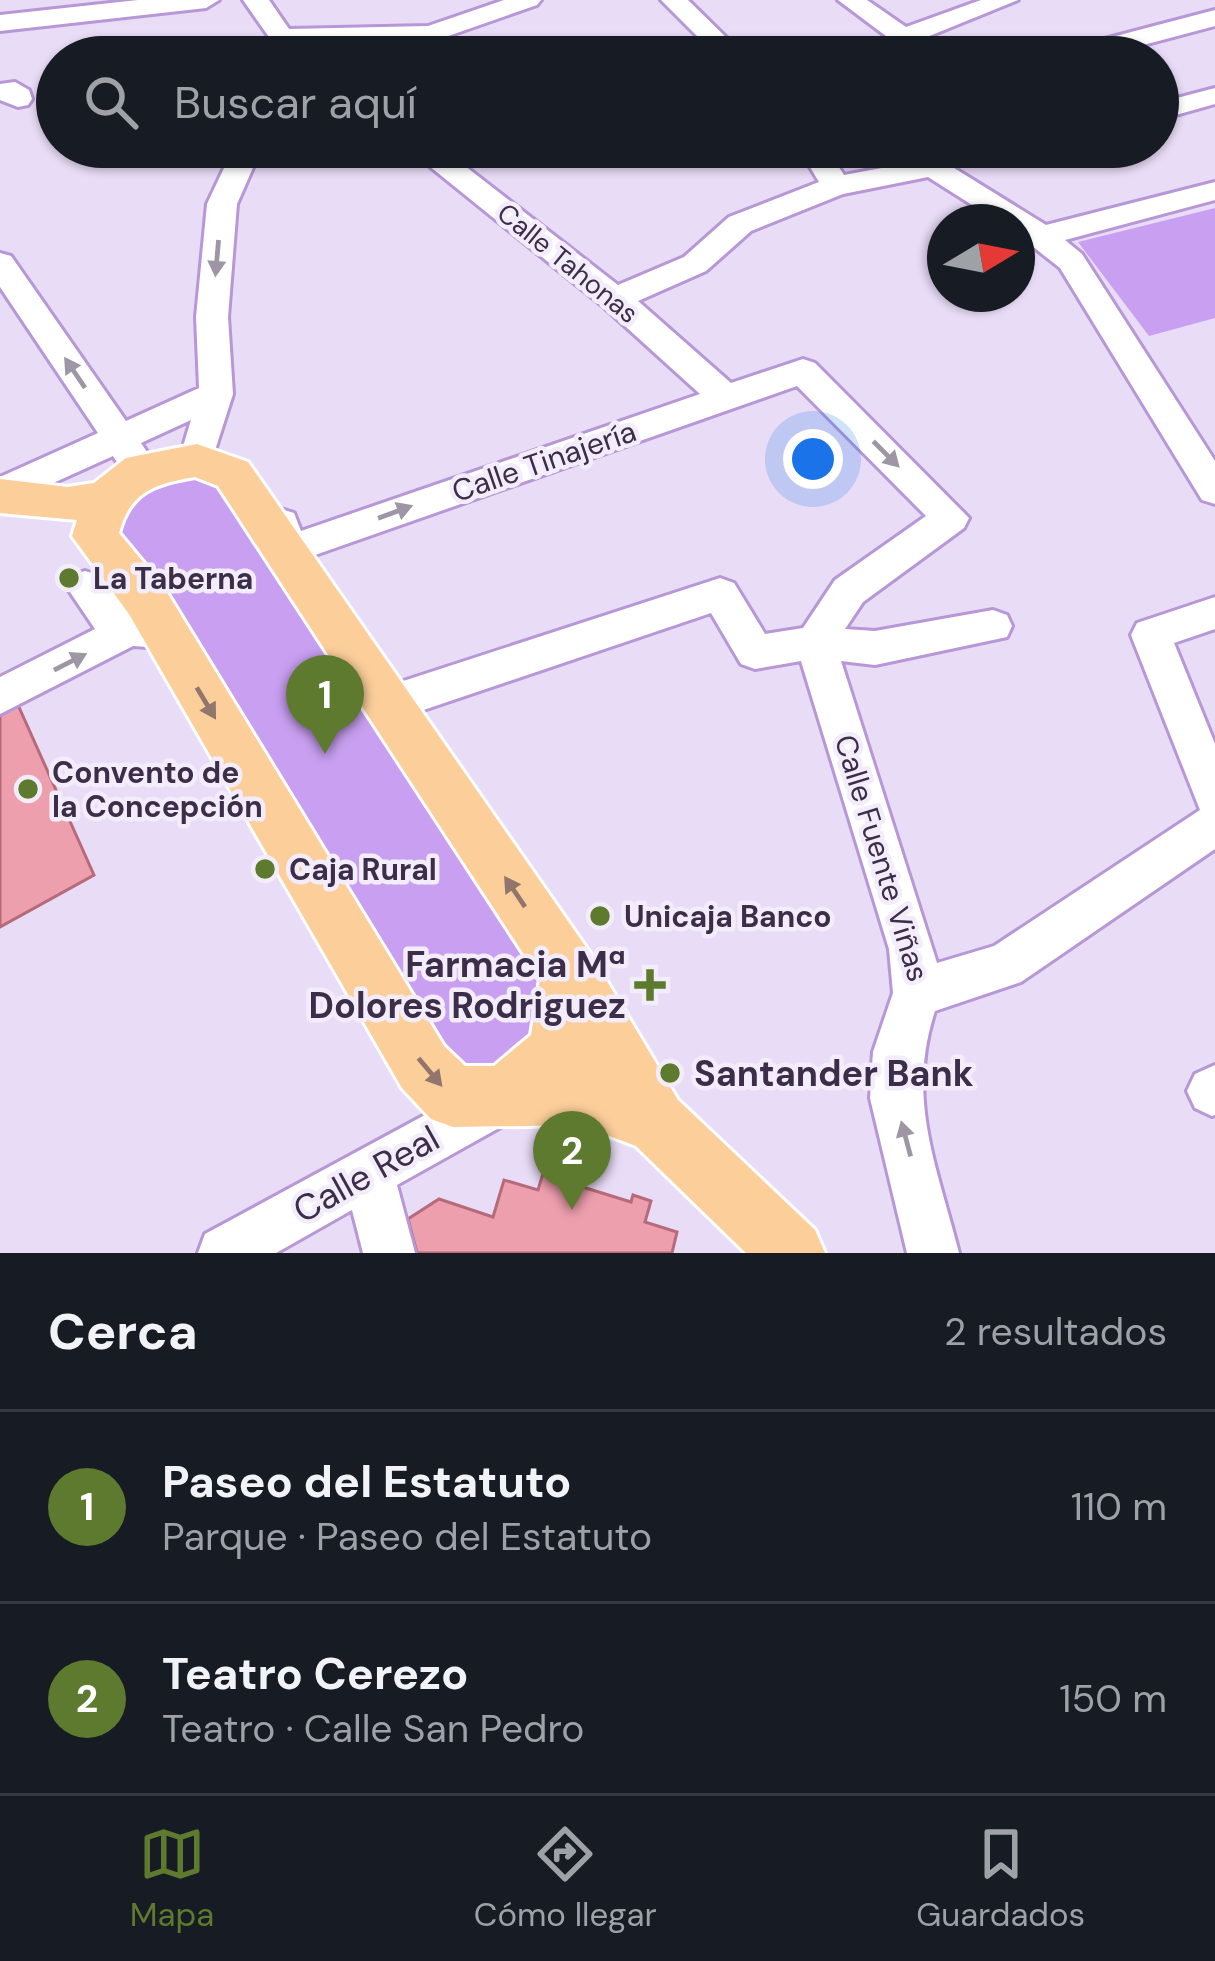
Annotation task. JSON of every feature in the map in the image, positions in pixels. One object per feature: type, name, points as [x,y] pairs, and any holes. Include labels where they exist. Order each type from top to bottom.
[{"type":"main road","points":[[0,496],[109,505],[197,460],[233,474],[569,973],[656,1122],[792,1253]]},
{"type":"main road","points":[[109,505],[146,601],[144,631],[423,1067],[453,1097],[580,1095],[656,1122]]},
{"type":"main road","points":[[508,1094],[558,1051],[569,973]]},
{"type":"street","points":[[0,23],[114,4],[206,0]]},
{"type":"street","points":[[256,0],[274,36]]},
{"type":"street","points":[[408,36],[431,34],[528,0]]},
{"type":"street","points":[[674,0],[712,36]]},
{"type":"street","points":[[851,0],[901,36]]},
{"type":"street","points":[[909,36],[1005,0]]},
{"type":"street","points":[[1147,36],[1215,18]]},
{"type":"street","points":[[1179,106],[1215,96]]},
{"type":"street","points":[[197,460],[216,394],[212,317],[222,204],[238,168]]},
{"type":"street","name":"Calle Tahonas","points":[[451,168],[615,299],[727,399]]},
{"type":"street","points":[[825,168],[836,186]]},
{"type":"street","points":[[615,299],[695,264],[740,224],[836,186],[928,168]]},
{"type":"street","points":[[935,168],[1042,236],[1071,261],[1215,490]]},
{"type":"street","points":[[1042,236],[1215,191]]},
{"type":"street","points":[[0,263],[109,505]]},
{"type":"street","name":"Calle Tinajería","points":[[285,551],[803,371],[951,518],[849,591],[815,642]]},
{"type":"street","points":[[109,505],[216,394]]},
{"type":"street","points":[[265,491],[280,520],[285,551]]},
{"type":"street","points":[[0,496],[109,505]]},
{"type":"street","points":[[388,704],[721,594],[755,652],[815,642],[875,648],[993,626]]},
{"type":"street","points":[[1215,614],[1151,635],[1215,797]]},
{"type":"street","points":[[0,698],[144,631]]},
{"type":"street","name":"Calle Fuente Viñas","points":[[815,642],[912,949],[917,993],[1005,966],[1215,824]]},
{"type":"street","points":[[917,993],[897,1052],[895,1098],[933,1253]]},
{"type":"street","name":"Calle Real","points":[[224,1253],[508,1094]]},
{"type":"street","points":[[369,1175],[389,1253]]},
{"type":"shaded area","points":[[1215,208],[1215,318],[1149,336],[1078,242]]},
{"type":"shaded area","points":[[192,472],[219,484],[553,979],[548,1032],[477,1079],[438,1064],[111,530],[127,494]]},
{"type":"building","name":"Convento de la Concepción","points":[[14,696],[94,875],[0,927],[0,703]]},
{"type":"building","points":[[545,1167],[562,1173],[560,1180],[631,1202],[633,1195],[651,1201],[645,1222],[677,1232],[672,1253],[417,1253],[408,1219],[439,1199],[493,1217],[504,1180],[538,1190]]},
{"type":"place","name":"La Taberna","points":[[69,578]]},
{"type":"place","name":"Paseo del Estatuto","points":[[325,754]]},
{"type":"place","name":"Convento de la Concepción","points":[[28,789]]},
{"type":"place","name":"Caja Rural","points":[[265,869]]},
{"type":"place","name":"Unicaja Banco","points":[[600,916]]},
{"type":"place","name":"Farmacia Mª Dolores Rodriguez","points":[[650,985]]},
{"type":"place","name":"Santander Bank","points":[[670,1073]]},
{"type":"place","name":"Teatro Cerezo","points":[[572,1210]]}]
